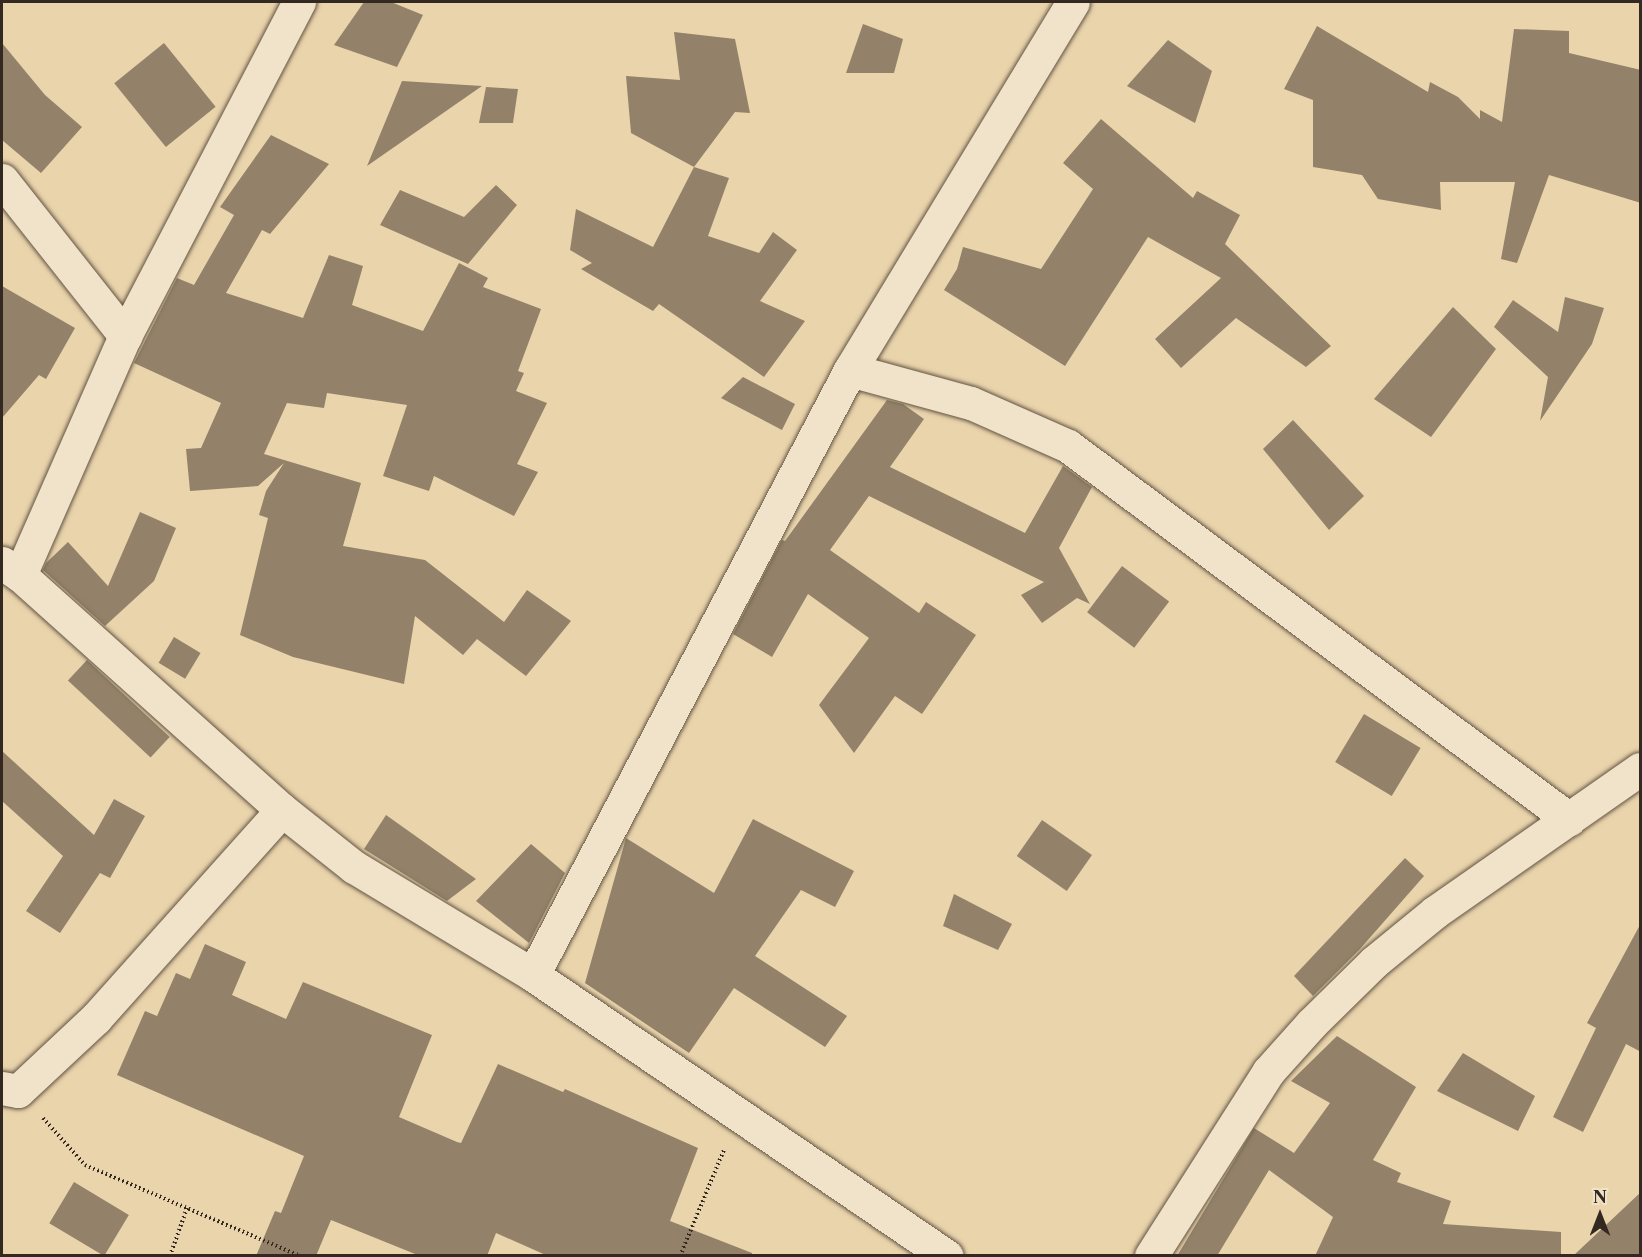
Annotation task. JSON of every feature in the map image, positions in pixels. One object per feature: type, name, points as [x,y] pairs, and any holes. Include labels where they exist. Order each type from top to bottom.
[{"type":"street","points":[[299,2],[125,336],[10,569],[282,810],[354,867],[533,975],[946,1256]]},
{"type":"street","points":[[533,975],[850,370],[1073,2]]},
{"type":"street","points":[[2,180],[125,336]]},
{"type":"street","points":[[850,370],[971,403],[1068,446],[1569,819]]},
{"type":"street","points":[[1151,1256],[1268,1072],[1312,1023],[1374,963],[1435,912],[1641,769]]},
{"type":"street","points":[[10,1090],[96,1018],[282,810]]},
{"type":"path","points":[[10,1090],[85,1165],[300,1256]]},
{"type":"path","points":[[680,1256],[739,1113]]},
{"type":"path","points":[[170,1256],[186,1208]]},
{"type":"building","points":[[364,2],[391,2],[423,15],[397,67],[334,45]]},
{"type":"building","points":[[863,24],[903,39],[894,73],[846,73]]},
{"type":"building","points":[[1317,26],[1428,92],[1430,82],[1458,97],[1480,119],[1480,110],[1502,122],[1514,29],[1569,31],[1569,53],[1641,70],[1641,203],[1549,175],[1517,263],[1501,259],[1515,182],[1440,182],[1441,210],[1378,199],[1362,175],[1313,167],[1313,100],[1284,89]]},
{"type":"building","points":[[674,32],[735,39],[750,113],[735,112],[694,167],[631,133],[626,76],[680,80]]},
{"type":"building","points":[[1168,40],[1212,71],[1195,123],[1127,86]]},
{"type":"building","points":[[2,43],[45,95],[82,127],[41,173],[2,140]]},
{"type":"building","points":[[164,43],[216,107],[166,147],[114,83]]},
{"type":"building","points":[[402,81],[482,86],[367,166],[393,103]]},
{"type":"building","points":[[486,87],[518,89],[513,123],[479,123]]},
{"type":"building","points":[[1101,119],[1193,198],[1197,191],[1240,215],[1225,244],[1331,346],[1306,367],[1236,318],[1181,368],[1155,339],[1221,278],[1148,237],[1065,366],[944,290],[957,269],[963,247],[1041,269],[1093,189],[1063,163]]},
{"type":"building","points":[[271,135],[329,164],[270,234],[262,230],[226,293],[303,318],[329,255],[363,266],[352,305],[423,331],[459,263],[488,278],[483,287],[541,309],[518,371],[524,373],[516,391],[547,403],[517,464],[538,472],[514,516],[434,476],[429,491],[383,476],[407,405],[327,393],[324,408],[287,403],[264,454],[361,483],[343,546],[425,560],[504,622],[527,590],[571,621],[526,676],[477,639],[463,655],[415,616],[404,684],[293,657],[240,635],[268,518],[259,515],[266,491],[284,463],[258,486],[190,491],[186,449],[201,448],[221,403],[134,363],[177,278],[194,285],[234,215],[220,207]]},
{"type":"building","points":[[694,167],[729,178],[708,236],[759,253],[773,232],[797,250],[760,301],[805,321],[764,377],[659,304],[653,311],[581,269],[592,263],[570,250],[576,209],[653,247]]},
{"type":"building","points":[[496,185],[517,205],[468,264],[380,225],[400,190],[464,217]]},
{"type":"building","points":[[2,286],[75,328],[46,379],[39,375],[2,418]]},
{"type":"building","points":[[1565,297],[1604,308],[1592,344],[1540,421],[1548,377],[1494,327],[1513,300],[1558,332]]},
{"type":"building","points":[[1453,307],[1496,349],[1431,437],[1374,399]]},
{"type":"building","points":[[743,377],[795,404],[782,430],[721,398]]},
{"type":"building","points":[[887,400],[903,404],[924,419],[890,467],[1025,533],[1063,466],[1092,487],[1059,548],[1090,604],[1077,598],[1042,623],[1021,595],[1044,582],[869,496],[830,550],[919,613],[926,602],[976,635],[922,714],[895,696],[854,753],[819,705],[869,638],[808,594],[772,657],[733,634],[782,540],[785,541]]},
{"type":"building","points":[[1293,420],[1364,496],[1329,530],[1263,449]]},
{"type":"building","points":[[140,512],[176,528],[154,581],[105,626],[43,570],[46,563],[68,542],[108,586]]},
{"type":"building","points":[[1122,566],[1169,602],[1134,648],[1087,612]]},
{"type":"building","points":[[174,637],[201,653],[185,679],[159,663]]},
{"type":"building","points":[[87,660],[170,737],[151,758],[68,680]]},
{"type":"building","points":[[1364,714],[1421,748],[1392,796],[1335,762]]},
{"type":"building","points":[[2,751],[94,835],[114,799],[145,816],[110,878],[100,873],[60,933],[26,911],[63,856],[2,801]]},
{"type":"building","points":[[386,815],[476,879],[447,901],[364,849]]},
{"type":"building","points":[[753,819],[854,871],[835,907],[801,890],[755,956],[847,1016],[825,1047],[734,988],[689,1053],[585,983],[626,838],[714,893]]},
{"type":"building","points":[[1042,820],[1092,855],[1067,891],[1017,856]]},
{"type":"building","points":[[531,844],[565,873],[529,943],[476,901]]},
{"type":"building","points":[[1405,858],[1424,876],[1360,949],[1313,996],[1294,976]]},
{"type":"building","points":[[954,894],[1012,924],[998,950],[943,926]]},
{"type":"building","points":[[1641,923],[1641,1052],[1626,1044],[1583,1132],[1553,1117],[1596,1028],[1587,1023]]},
{"type":"building","points":[[205,944],[246,962],[232,995],[286,1019],[303,982],[432,1035],[399,1117],[457,1142],[461,1143],[498,1064],[563,1092],[565,1089],[698,1148],[670,1221],[752,1253],[752,1256],[548,1256],[496,1233],[487,1256],[420,1256],[331,1220],[316,1256],[256,1256],[275,1211],[281,1213],[304,1156],[117,1075],[145,1011],[157,1016],[176,973],[190,979]]},
{"type":"building","points":[[1337,1036],[1416,1087],[1373,1160],[1401,1173],[1397,1182],[1451,1201],[1443,1224],[1561,1232],[1561,1256],[1315,1256],[1333,1217],[1269,1170],[1217,1256],[1177,1256],[1254,1128],[1294,1153],[1330,1103],[1291,1081]]},
{"type":"building","points":[[1463,1053],[1535,1096],[1518,1131],[1437,1091]]},
{"type":"building","points":[[74,1182],[129,1215],[104,1256],[49,1223]]},
{"type":"building","points":[[1641,1192],[1641,1256],[1573,1256]]}]
